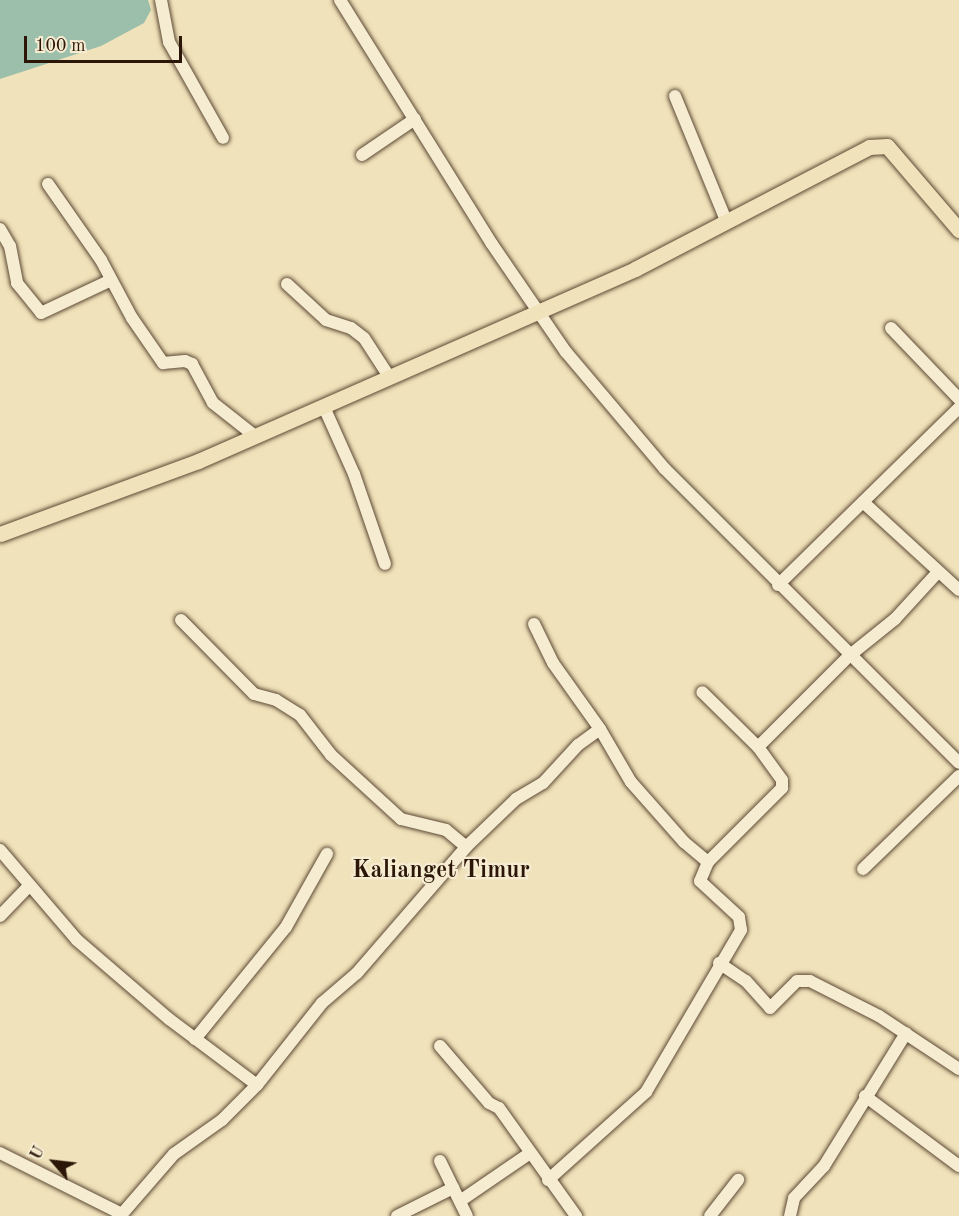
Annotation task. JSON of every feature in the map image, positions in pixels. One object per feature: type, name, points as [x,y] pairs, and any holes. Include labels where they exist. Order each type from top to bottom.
[{"type":"main road","points":[[0,534],[198,461],[390,378],[538,309],[635,269],[727,223],[860,151],[882,144],[898,158],[959,230]]},
{"type":"street","points":[[161,0],[169,42],[223,138]]},
{"type":"street","points":[[340,0],[492,244],[566,352],[612,408],[778,585],[959,763]]},
{"type":"street","points":[[675,96],[727,223]]},
{"type":"street","points":[[362,155],[415,119]]},
{"type":"street","points":[[48,184],[163,363],[185,361],[192,364],[213,403],[255,436]]},
{"type":"street","points":[[0,229],[10,246],[17,283],[40,313],[54,310],[111,280]]},
{"type":"street","points":[[286,284],[326,320],[351,328],[364,338],[390,378]]},
{"type":"street","points":[[891,328],[959,399]]},
{"type":"street","points":[[324,407],[354,474],[385,564]]},
{"type":"street","points":[[778,585],[959,408]]},
{"type":"street","points":[[863,502],[959,590]]},
{"type":"street","points":[[758,747],[849,656],[895,619],[938,572]]},
{"type":"street","points":[[181,620],[254,694],[276,700],[300,714],[332,755],[401,819],[446,830],[466,847]]},
{"type":"street","points":[[534,624],[553,663],[600,729],[631,782],[684,842],[708,862]]},
{"type":"street","points":[[548,1180],[641,1098],[676,1045],[742,922],[700,882],[708,862],[782,788],[780,774],[758,747],[702,692]]},
{"type":"street","points":[[0,1153],[121,1215],[174,1154],[222,1120],[257,1085],[322,1003],[357,973],[466,847],[600,729]]},
{"type":"street","points":[[863,869],[959,776]]},
{"type":"street","points":[[0,850],[77,940],[195,1039],[257,1085]]},
{"type":"street","points":[[195,1039],[286,927],[327,855]]},
{"type":"street","points":[[0,916],[29,886]]},
{"type":"street","points":[[719,963],[746,981],[770,1008],[797,981],[804,979],[906,1033],[959,1069]]},
{"type":"street","points":[[790,1216],[794,1198],[824,1166],[865,1096],[906,1033]]},
{"type":"street","points":[[440,1047],[489,1103],[499,1108],[548,1180],[576,1216]]},
{"type":"street","points":[[865,1096],[959,1166]]},
{"type":"street","points":[[460,1202],[530,1153]]},
{"type":"street","points":[[440,1161],[467,1216]]},
{"type":"street","points":[[710,1216],[738,1180]]},
{"type":"street","points":[[397,1216],[453,1188]]},
{"type":"shaded area","points":[[0,0],[148,0],[151,10],[144,23],[101,46],[0,79]]},
{"type":"district","name":"Kalianget Timur","points":[[441,872]]}]
